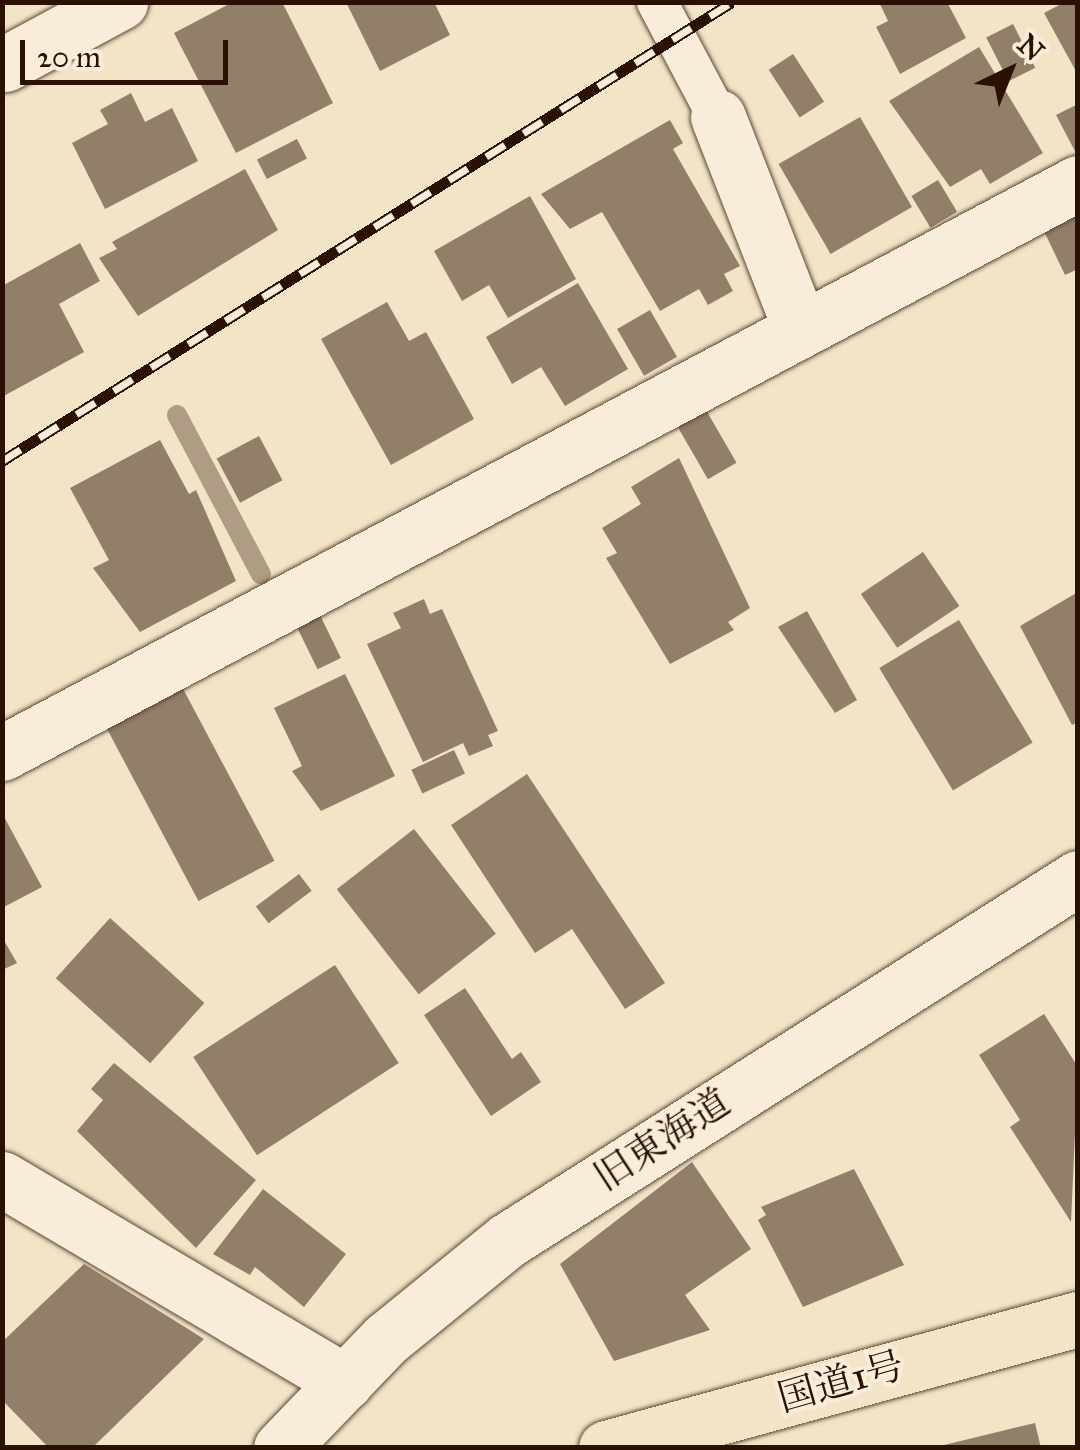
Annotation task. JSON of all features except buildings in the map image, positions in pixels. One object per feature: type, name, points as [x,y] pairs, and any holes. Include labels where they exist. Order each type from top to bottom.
[{"type":"highway","name":"国道1号","points":[[612,1446],[1078,1319]]},
{"type":"street","points":[[4,64],[120,2]]},
{"type":"street","points":[[718,117],[799,325]]},
{"type":"street","points":[[2,753],[799,325],[1078,183]]},
{"type":"street","name":"旧東海道","points":[[281,1448],[345,1382],[508,1240],[1078,878]]},
{"type":"street","points":[[2,1179],[345,1382]]},
{"type":"lane","points":[[656,2],[718,117]]},
{"type":"waterway","points":[[177,415],[261,574]]},
{"type":"railway","points":[[2,461],[732,2]]}]
